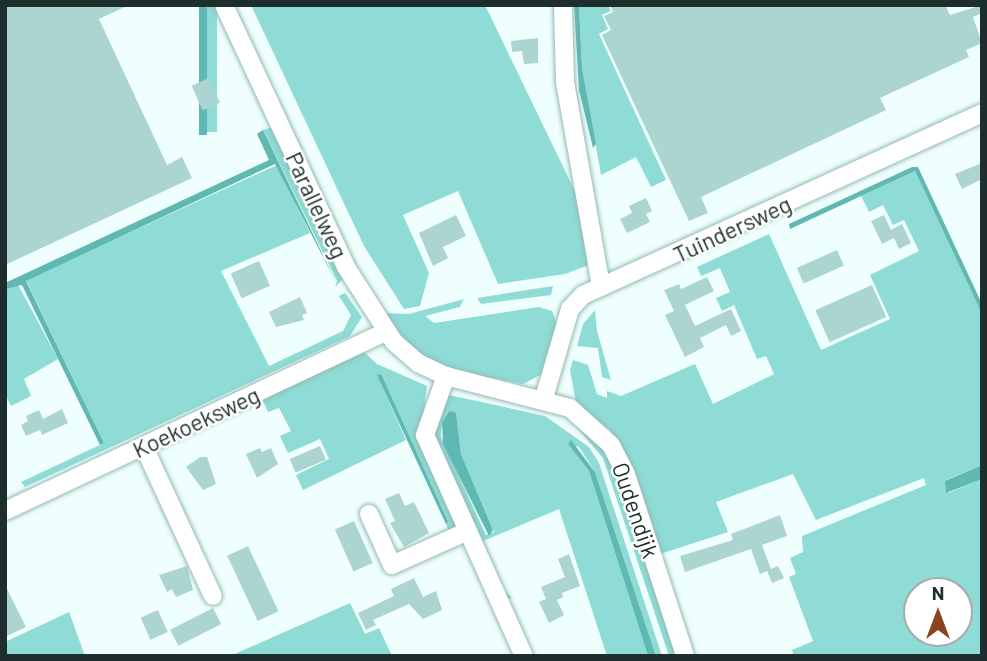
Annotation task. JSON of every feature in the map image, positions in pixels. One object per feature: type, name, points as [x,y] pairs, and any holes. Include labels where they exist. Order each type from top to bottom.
[{"type":"street","name":"Parallelweg","points":[[224,5],[346,267],[386,332],[418,363],[446,376],[544,398]]},
{"type":"street","points":[[563,5],[565,82],[601,287]]},
{"type":"street","name":"Tuindersweg","points":[[544,398],[573,305],[601,287],[982,113]]},
{"type":"street","name":"Koekoeksweg","points":[[5,511],[386,332]]},
{"type":"street","points":[[446,376],[425,435],[524,656]]},
{"type":"street","name":"Oudendijk","points":[[544,398],[583,417],[617,454],[685,656]]},
{"type":"street","points":[[144,447],[213,596]]},
{"type":"street","points":[[369,514],[392,565],[468,531]]},
{"type":"shaded area","points":[[199,5],[207,5],[207,135],[199,135]]},
{"type":"shaded area","points":[[207,5],[217,5],[217,132],[207,132]]},
{"type":"shaded area","points":[[251,5],[485,5],[583,208],[589,265],[565,274],[498,284],[458,191],[403,215],[429,273],[420,306],[404,309],[364,246]]},
{"type":"shaded area","points":[[574,5],[579,5],[582,68],[596,144],[593,148],[579,90]]},
{"type":"shaded area","points":[[579,5],[608,5],[611,11],[602,15],[608,29],[599,34],[666,180],[651,187],[636,157],[601,175],[582,68]]},
{"type":"shaded area","points":[[274,129],[344,278],[335,287],[337,281],[263,130]]},
{"type":"shaded area","points":[[263,130],[336,282],[275,164],[26,281],[104,443],[100,445],[22,285],[5,289],[5,283],[269,160],[257,134]]},
{"type":"shaded area","points":[[277,165],[310,233],[221,271],[269,366],[343,331],[351,315],[339,296],[345,293],[362,317],[350,336],[25,487],[21,482],[104,443],[26,280]]},
{"type":"shaded area","points":[[912,167],[918,167],[982,304],[982,314],[915,171],[790,229],[789,224]]},
{"type":"shaded area","points":[[915,171],[982,314],[982,465],[946,480],[948,493],[982,479],[982,656],[794,656],[792,650],[813,641],[789,577],[796,574],[790,558],[803,552],[802,536],[926,485],[924,478],[816,520],[793,474],[716,502],[728,532],[660,554],[632,465],[610,430],[576,403],[570,370],[573,360],[588,365],[597,394],[607,398],[607,391],[621,396],[695,364],[713,404],[774,374],[766,356],[757,359],[734,305],[722,311],[716,298],[730,292],[720,268],[701,276],[697,267],[769,234],[821,350],[890,319],[870,275],[919,251],[904,220],[893,225],[883,205],[869,212],[861,196]]},
{"type":"shaded area","points":[[17,283],[58,359],[24,379],[31,396],[11,406],[5,394],[5,289]]},
{"type":"shaded area","points":[[553,286],[551,295],[481,304],[477,298]]},
{"type":"shaded area","points":[[464,299],[460,307],[425,316],[434,323],[539,307],[552,311],[557,324],[542,374],[523,384],[461,372],[430,361],[407,343],[385,313],[409,314]]},
{"type":"shaded area","points":[[595,310],[597,331],[611,380],[602,377],[598,348],[577,346],[583,324]]},
{"type":"shaded area","points":[[363,351],[377,364],[427,386],[423,417],[459,526],[449,532],[377,375],[406,440],[303,490],[296,475],[329,459],[320,439],[288,453],[280,436],[291,431],[279,408],[268,412],[262,399]]},
{"type":"shaded area","points":[[381,374],[448,522],[446,524],[377,375]]},
{"type":"shaded area","points":[[449,395],[545,416],[589,447],[599,463],[662,656],[656,656],[595,472],[579,447],[568,444],[589,471],[648,656],[607,656],[559,509],[483,541],[505,592],[512,597],[506,600],[431,439]],"holes":[[[456,413],[461,454],[494,532],[486,535],[441,437],[442,422]]]},
{"type":"shaded area","points":[[450,411],[456,413],[461,454],[493,530],[489,536],[443,444],[442,422]]},
{"type":"shaded area","points":[[568,417],[602,446],[616,471],[678,656],[669,656],[603,458]]},
{"type":"shaded area","points":[[571,440],[595,472],[656,656],[648,656],[589,471],[568,444]]},
{"type":"shaded area","points":[[982,465],[982,479],[946,493],[945,481]]},
{"type":"shaded area","points":[[350,603],[365,634],[379,628],[392,656],[230,656]]},
{"type":"shaded area","points":[[69,612],[85,656],[5,656],[5,642]]},
{"type":"building","points":[[5,5],[129,5],[99,19],[167,165],[182,157],[192,178],[5,265]]},
{"type":"building","points":[[610,5],[945,5],[950,15],[982,5],[982,13],[973,17],[982,43],[966,50],[969,57],[880,98],[886,110],[701,197],[708,213],[689,221],[602,35],[611,30],[604,16],[613,12]]},
{"type":"building","points":[[538,38],[538,63],[524,64],[522,51],[512,52],[511,41]]},
{"type":"building","points":[[209,78],[220,103],[203,110],[192,86]]},
{"type":"building","points":[[982,163],[982,179],[962,189],[955,174]]},
{"type":"building","points":[[646,198],[652,211],[646,214],[650,222],[627,233],[620,219],[632,213],[629,206]]},
{"type":"building","points":[[456,215],[466,236],[443,247],[448,258],[433,266],[419,233]]},
{"type":"building","points":[[884,215],[891,230],[902,224],[911,243],[899,249],[894,238],[882,244],[871,221]]},
{"type":"building","points":[[837,250],[844,266],[804,283],[797,268]]},
{"type":"building","points":[[259,261],[270,286],[242,298],[231,274]]},
{"type":"building","points":[[707,277],[714,291],[685,305],[695,326],[731,309],[741,331],[731,336],[726,325],[700,338],[704,347],[685,357],[665,315],[674,311],[664,290],[679,284],[681,289]]},
{"type":"building","points":[[872,285],[886,317],[830,342],[815,310]]},
{"type":"building","points":[[300,297],[307,313],[302,315],[304,320],[276,327],[269,312]]},
{"type":"building","points":[[62,409],[68,423],[42,435],[40,430],[26,436],[21,425],[28,421],[26,416],[39,410],[43,419]]},
{"type":"building","points":[[320,446],[326,460],[295,473],[290,459]]},
{"type":"building","points":[[260,448],[262,452],[271,448],[278,464],[257,478],[246,454]]},
{"type":"building","points":[[200,457],[207,457],[216,484],[203,490],[186,467]]},
{"type":"building","points":[[399,493],[405,506],[414,502],[429,533],[404,547],[390,523],[395,521],[385,499]]},
{"type":"building","points":[[780,515],[787,536],[762,545],[771,569],[778,566],[784,578],[772,583],[767,571],[760,574],[751,549],[685,572],[680,556],[733,540],[731,534]]},
{"type":"building","points":[[354,521],[373,563],[354,572],[335,530]]},
{"type":"building","points":[[248,546],[278,611],[258,621],[227,556]]},
{"type":"building","points":[[569,554],[580,586],[562,593],[563,597],[557,600],[564,615],[549,623],[539,602],[546,599],[541,587],[565,577],[558,559]]},
{"type":"building","points":[[187,566],[193,590],[176,597],[172,589],[167,592],[159,575]]},
{"type":"building","points":[[414,578],[423,597],[436,591],[442,610],[423,619],[409,604],[373,620],[376,625],[366,630],[358,613],[394,596],[391,589]]},
{"type":"building","points":[[5,585],[26,627],[5,637]]},
{"type":"building","points":[[213,608],[221,624],[178,646],[170,630]]},
{"type":"building","points":[[158,610],[168,632],[150,640],[141,618]]}]
